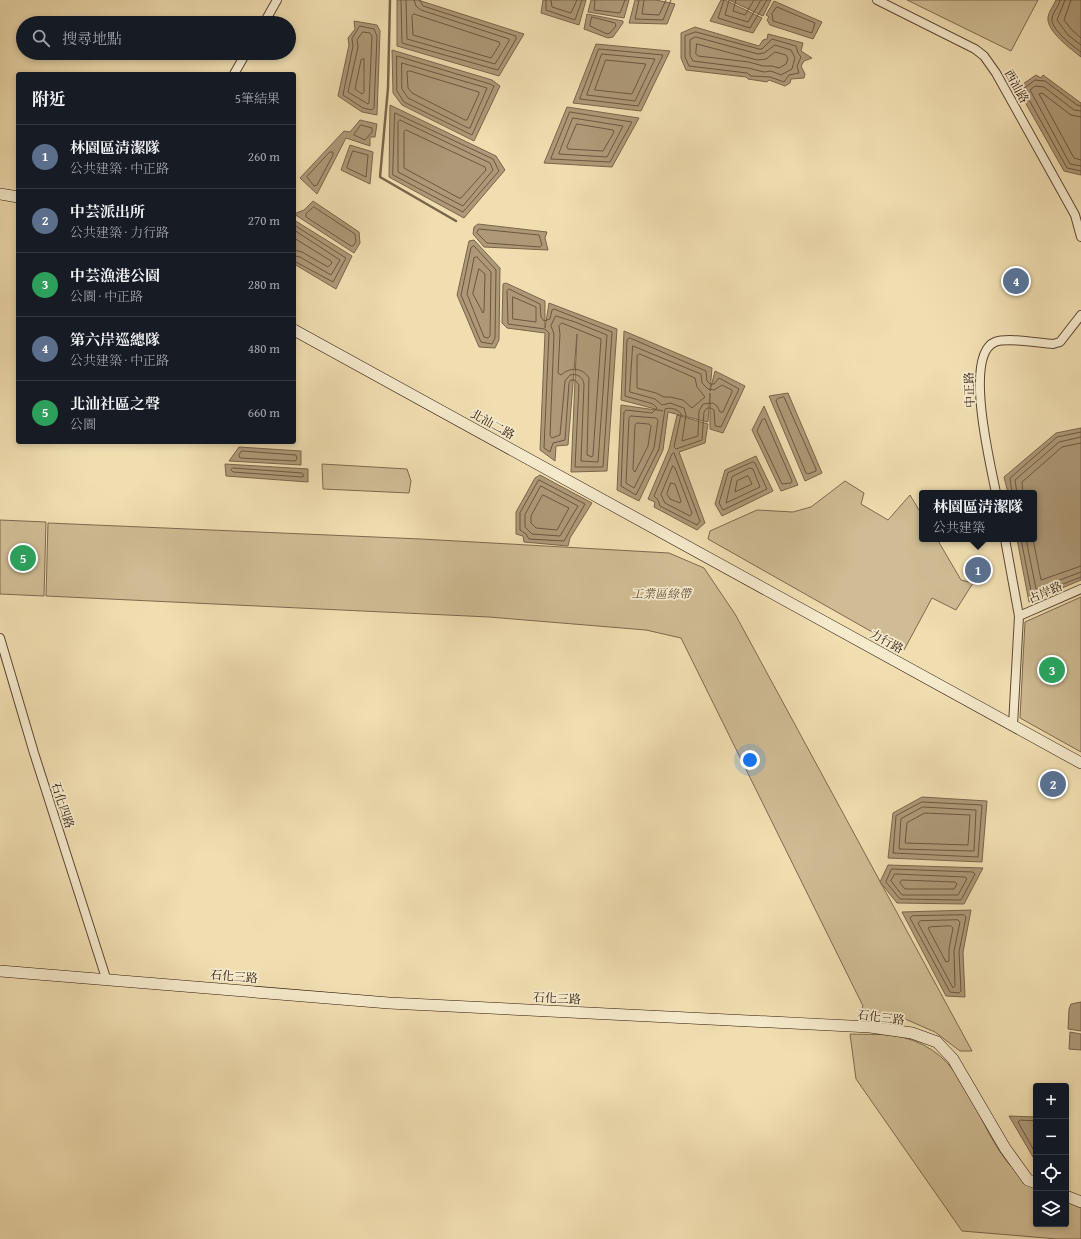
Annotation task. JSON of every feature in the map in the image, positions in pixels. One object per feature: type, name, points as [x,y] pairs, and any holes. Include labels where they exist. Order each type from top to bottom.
[{"type":"street","points":[[268,16],[277,0]]},
{"type":"street","name":"西汕路","points":[[877,0],[975,49],[984,56],[996,73],[1075,215],[1081,237]]},
{"type":"street","points":[[235,72],[242,60]]},
{"type":"street","points":[[0,194],[16,197]]},
{"type":"street","name":"中正路","points":[[996,490],[980,397],[980,365],[985,352],[994,343],[1004,341],[1053,344],[1060,342],[1081,315]]},
{"type":"street","name":"北汕二路","points":[[296,331],[680,542]]},
{"type":"street","name":"力行路","points":[[680,542],[1081,763]]},
{"type":"street","points":[[1006,542],[1019,616],[1013,725]]},
{"type":"street","name":"占岸路","points":[[1019,616],[1081,589]]},
{"type":"street","name":"石化四路","points":[[0,638],[34,753],[106,978]]},
{"type":"street","name":"石化三路","points":[[0,971],[106,978],[389,1003],[870,1027],[912,1033],[937,1042],[953,1059],[1005,1148],[1028,1180],[1033,1182]]},
{"type":"street","points":[[1069,1197],[1081,1202]]},
{"type":"green space","points":[[907,0],[1038,0],[1011,51]]},
{"type":"green space","points":[[322,464],[407,469],[411,481],[409,493],[323,489]]},
{"type":"green space","points":[[845,481],[864,493],[861,504],[888,520],[910,495],[919,510],[919,542],[939,542],[961,580],[973,583],[956,610],[932,598],[904,650],[708,539],[710,531],[757,510],[793,512],[811,507]]},
{"type":"green space","points":[[0,520],[46,522],[44,596],[0,594]]},
{"type":"green space","name":"工業區綠帶","points":[[48,523],[421,539],[669,553],[704,568],[735,614],[972,1051],[960,1051],[935,1032],[905,1019],[859,1015],[863,1006],[681,638],[646,630],[489,617],[46,596]]},
{"type":"green space","points":[[1081,597],[1081,752],[1020,718],[1025,622]]},
{"type":"green space","points":[[850,1034],[902,1037],[923,1045],[940,1056],[954,1071],[965,1087],[993,1141],[1005,1159],[1015,1171],[1033,1186],[1033,1227],[1069,1227],[1069,1202],[1081,1207],[1081,1239],[1058,1239],[962,1231],[856,1079]]},
{"type":"water","points":[[397,0],[418,0],[524,34],[499,76],[397,46]]},
{"type":"water","points":[[543,0],[586,0],[579,25],[541,13]]},
{"type":"water","points":[[591,0],[629,0],[624,18],[588,12]]},
{"type":"water","points":[[635,0],[656,0],[675,4],[667,24],[629,23]]},
{"type":"water","points":[[721,0],[725,0],[762,18],[753,33],[710,21]]},
{"type":"water","points":[[729,0],[771,0],[763,16]]},
{"type":"water","points":[[1056,0],[1081,0],[1081,57],[1055,34],[1048,22],[1050,10]]},
{"type":"water","points":[[774,1],[822,22],[813,39],[770,25],[767,20],[769,17],[766,15]]},
{"type":"water","points":[[587,14],[623,21],[623,23],[613,37],[608,38],[584,29]]},
{"type":"water","points":[[354,21],[377,25],[380,31],[377,115],[362,112],[338,96],[349,45],[348,38],[355,29]]},
{"type":"water","points":[[695,27],[759,46],[763,40],[767,39],[768,34],[803,43],[801,51],[812,58],[804,61],[801,66],[805,74],[804,78],[791,79],[790,83],[785,86],[769,80],[767,82],[748,79],[746,77],[686,70],[681,58],[681,33]]},
{"type":"water","points":[[596,44],[670,51],[641,111],[573,103]]},
{"type":"water","points":[[392,50],[492,80],[500,86],[474,141],[402,105],[393,93]]},
{"type":"water","points":[[1036,75],[1041,78],[1043,75],[1081,103],[1081,175],[1064,171],[1017,88]]},
{"type":"water","points":[[390,105],[496,156],[505,170],[464,218],[389,177]]},
{"type":"water","points":[[567,107],[639,118],[612,167],[544,163]]},
{"type":"water","points":[[360,120],[377,124],[375,137],[370,137],[370,146],[346,138],[317,194],[300,178],[344,131],[350,132]]},
{"type":"water","points":[[350,145],[373,152],[370,184],[341,170]]},
{"type":"water","points":[[313,201],[359,232],[360,243],[354,253],[296,215],[296,213],[304,210]]},
{"type":"water","points":[[296,221],[352,256],[336,289],[296,265]]},
{"type":"water","points":[[478,224],[547,232],[545,238],[548,250],[484,247],[473,234],[474,227]]},
{"type":"water","points":[[474,240],[500,268],[499,340],[495,348],[479,347],[457,295],[469,241]]},
{"type":"water","points":[[506,283],[545,301],[545,328],[549,303],[617,329],[607,471],[571,472],[577,334],[568,445],[556,446],[555,461],[540,450],[545,333],[507,328],[502,323],[503,284]]},
{"type":"water","points":[[624,331],[712,368],[710,391],[715,371],[745,386],[723,433],[710,429],[710,393],[708,422],[668,412],[663,450],[639,501],[617,490],[621,405],[663,411],[621,400]]},
{"type":"water","points":[[788,393],[822,473],[805,481],[769,396]]},
{"type":"water","points":[[764,406],[798,485],[781,491],[752,430]]},
{"type":"water","points":[[677,415],[708,424],[705,443],[679,452],[705,523],[697,530],[654,507],[655,502],[648,499],[669,449]]},
{"type":"water","points":[[1081,428],[1081,580],[1029,602],[1018,542],[1037,542],[1037,490],[1007,490],[1004,477],[1056,433]]},
{"type":"water","points":[[239,447],[301,451],[301,465],[229,461]]},
{"type":"water","points":[[756,456],[773,491],[722,516],[715,504],[725,470]]},
{"type":"water","points":[[225,464],[308,469],[308,482],[226,476]]},
{"type":"water","points":[[540,475],[592,503],[570,538],[568,546],[524,542],[523,536],[516,534],[516,512],[535,478]]},
{"type":"water","points":[[922,797],[987,801],[982,862],[888,858],[893,813]]},
{"type":"water","points":[[888,865],[983,868],[964,904],[897,903],[880,882]]},
{"type":"water","points":[[971,910],[963,952],[965,997],[946,996],[902,912]]},
{"type":"water","points":[[1081,1002],[1081,1031],[1068,1029],[1069,1009],[1071,1004]]},
{"type":"water","points":[[1070,1032],[1081,1034],[1081,1050],[1069,1049]]},
{"type":"water","points":[[1009,1116],[1033,1117],[1033,1157]]},
{"type":"waterway","points":[[390,0],[388,88],[380,177],[456,221]]},
{"type":"place","name":"第六岸巡總隊","points":[[1016,281]]},
{"type":"place","name":"北汕社區之聲","points":[[23,558]]},
{"type":"place","name":"林園區清潔隊","points":[[978,570]]},
{"type":"place","name":"中芸漁港公園","points":[[1052,670]]},
{"type":"place","name":"中芸派出所","points":[[1053,784]]}]
